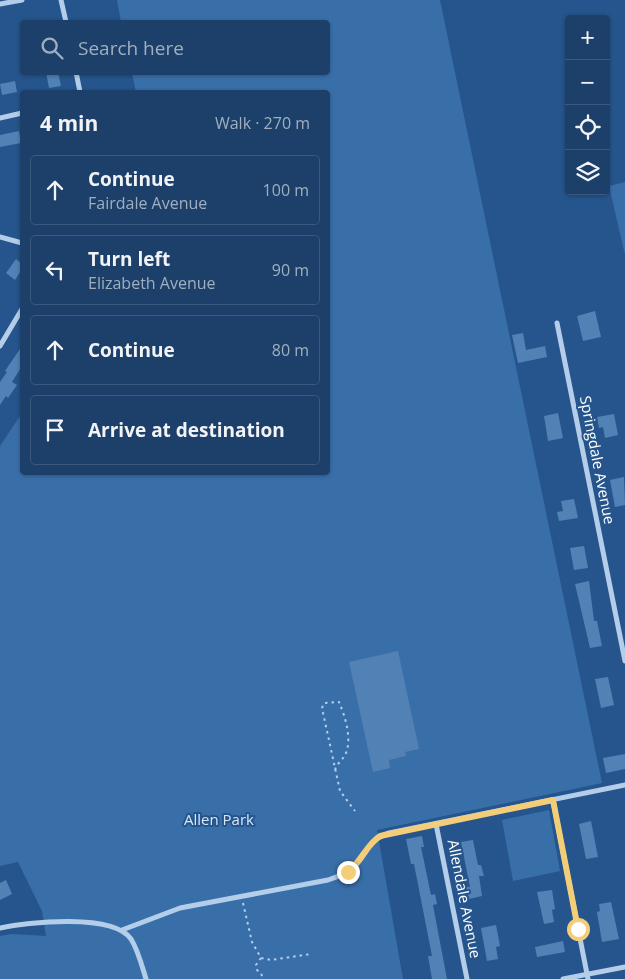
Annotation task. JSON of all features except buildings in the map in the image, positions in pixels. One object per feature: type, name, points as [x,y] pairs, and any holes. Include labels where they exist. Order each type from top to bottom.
[{"type":"street","points":[[0,4],[22,0]]},
{"type":"street","points":[[61,0],[66,20]]},
{"type":"street","points":[[77,75],[80,90]]},
{"type":"street","points":[[0,118],[20,113]]},
{"type":"street","points":[[0,238],[20,243]]},
{"type":"street","points":[[0,346],[20,312]]},
{"type":"street","name":"Springdale Avenue","points":[[557,323],[625,661]]},
{"type":"street","points":[[122,930],[180,908],[328,880],[348,872],[354,867],[375,839],[380,836],[625,786]]},
{"type":"street","points":[[553,800],[588,976]]},
{"type":"street","name":"Allendale Avenue","points":[[436,824],[467,979]]},
{"type":"street","points":[[0,928],[53,922],[100,923],[112,926],[122,930],[131,939],[146,979]]},
{"type":"street","points":[[563,979],[588,976],[625,967]]},
{"type":"path","points":[[335,770],[337,765],[343,760],[348,744],[347,732],[339,702],[324,704],[322,708],[335,770],[340,791],[355,812]]},
{"type":"path","points":[[242,896],[252,942],[261,958],[271,960],[311,954]]},
{"type":"path","points":[[261,958],[256,965],[263,979]]},
{"type":"green space","name":"Allen Park","points":[[117,0],[440,0],[602,783],[377,830],[403,979],[0,979],[0,936],[12,934],[46,936],[42,911],[18,862],[0,866],[0,446],[20,416],[20,475],[330,475],[330,90],[136,90],[132,75],[330,75],[330,20],[121,20]]},
{"type":"green space","points":[[625,182],[625,255],[610,190],[610,186]]},
{"type":"green space","points":[[549,810],[560,871],[513,881],[502,820]]},
{"type":"route","points":[[348,872],[375,839],[380,836],[553,800],[578,929]]}]
